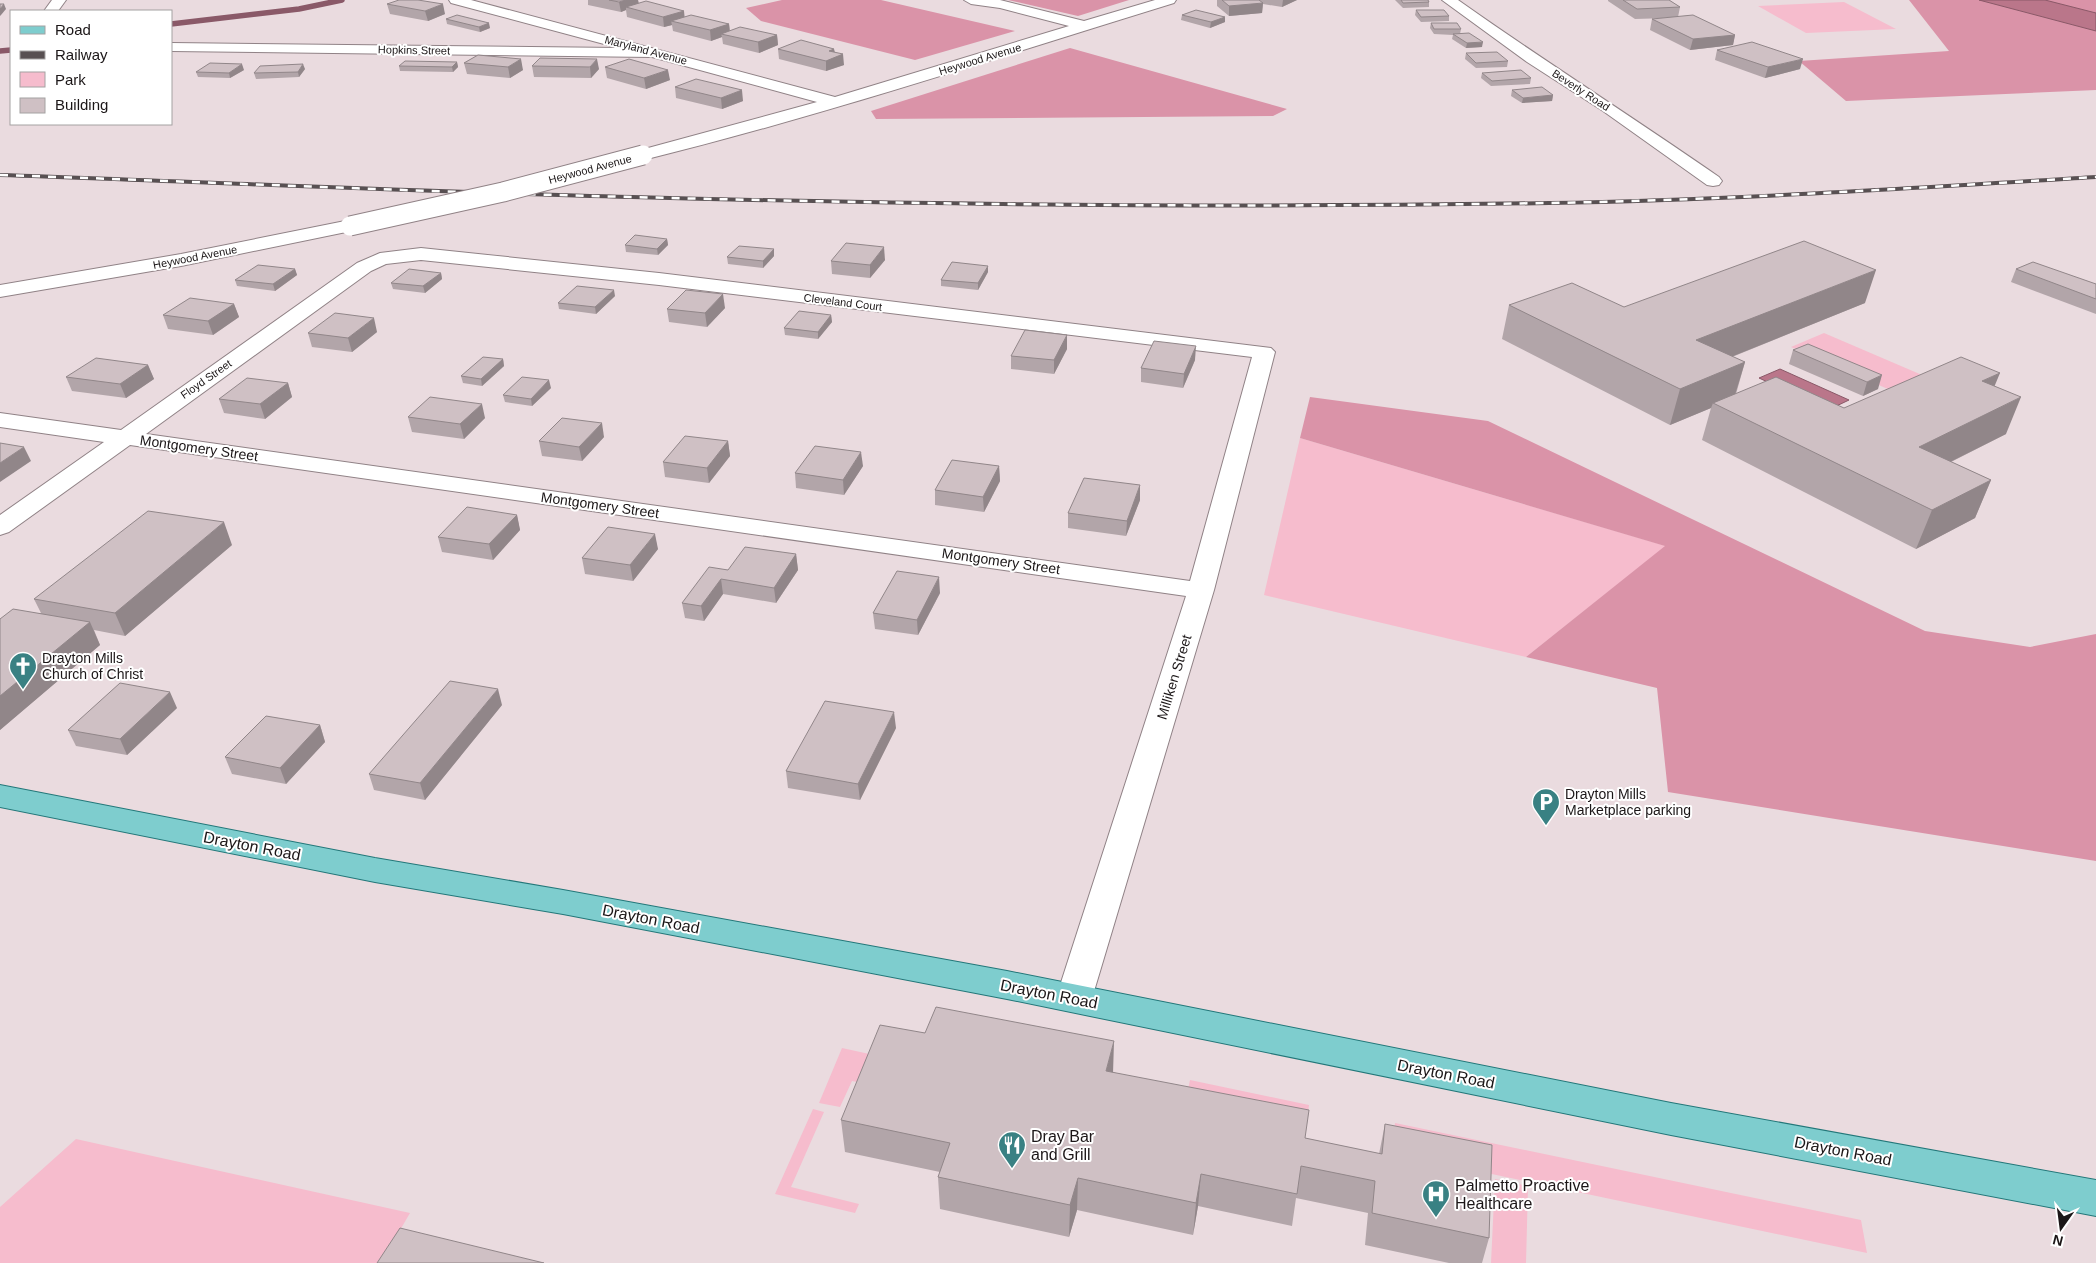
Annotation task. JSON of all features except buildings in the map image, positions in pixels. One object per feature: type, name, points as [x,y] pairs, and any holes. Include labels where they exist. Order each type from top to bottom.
[{"type":"main road","name":"Drayton Road","points":[[0,796],[375,870],[563,902],[1074,998],[1671,1119],[2096,1198]]},
{"type":"street","name":"Maryland Avenue","points":[[456,0],[835,102]]},
{"type":"street","points":[[971,0],[1000,4],[1086,26]]},
{"type":"street","name":"Heywood Avenue","points":[[0,291],[181,260],[350,226],[502,192],[835,102],[1169,0]]},
{"type":"street","name":"Beverly Road","points":[[1449,0],[1713,181]]},
{"type":"street","name":"Hopkins Street","points":[[172,47],[656,53]]},
{"type":"street","name":"Cleveland Court","points":[[421,254],[659,279],[1264,352]]},
{"type":"street","name":"Floyd Street","points":[[0,527],[364,267],[390,256],[421,254]]},
{"type":"street","name":"Milliken Street","points":[[1074,998],[1201,590],[1264,352]]},
{"type":"street","name":"Montgomery Street","points":[[0,420],[1201,590]]},
{"type":"green space","points":[[1844,2],[1896,29],[1806,33],[1758,6]]},
{"type":"green space","points":[[1824,333],[1929,378],[1897,393],[1791,347]]},
{"type":"green space","points":[[1300,438],[1666,546],[1526,657],[1264,595]]},
{"type":"green space","points":[[842,1048],[883,1057],[872,1085],[852,1081],[840,1107],[819,1103]]},
{"type":"green space","points":[[1190,1080],[1309,1105],[1304,1142],[1182,1118]]},
{"type":"green space","points":[[813,1109],[824,1112],[791,1187],[859,1204],[855,1213],[775,1194]]},
{"type":"green space","points":[[1395,1123],[1861,1220],[1867,1253],[1392,1153]]},
{"type":"green space","points":[[76,1139],[410,1213],[381,1263],[0,1263],[0,1207]]},
{"type":"green space","points":[[1495,1179],[1528,1186],[1526,1263],[1491,1263]]},
{"type":"shaded area","points":[[782,0],[881,0],[1015,31],[915,60],[761,21],[746,8]]},
{"type":"shaded area","points":[[1008,0],[1129,0],[1078,16]]},
{"type":"shaded area","points":[[1909,0],[2096,0],[2096,90],[1846,101],[1799,61],[1949,51]]},
{"type":"shaded area","points":[[1979,0],[2045,0],[2096,13],[2096,31]]},
{"type":"shaded area","points":[[1070,48],[1287,109],[1273,116],[876,119],[871,111]]},
{"type":"shaded area","points":[[1780,369],[1849,400],[1828,410],[1759,378]]},
{"type":"shaded area","points":[[1310,397],[1488,421],[1925,631],[2030,647],[2096,634],[2096,861],[1668,792],[1657,688],[1526,657],[1665,546],[1300,438]]},
{"type":"waterway","points":[[172,24],[299,9],[342,0]]},
{"type":"waterway","points":[[0,51],[10,50]]},
{"type":"railway","points":[[0,175],[632,197],[975,204],[1205,205],[1434,205],[1686,199],[2096,177]]},
{"type":"place","name":"Drayton Mills Church of Christ","points":[[23,690]]},
{"type":"place","name":"Drayton Mills Marketplace parking","points":[[1546,826]]},
{"type":"place","name":"Dray Bar and Grill","points":[[1012,1169]]},
{"type":"place","name":"Palmetto Proactive Healthcare","points":[[1436,1218]]}]
